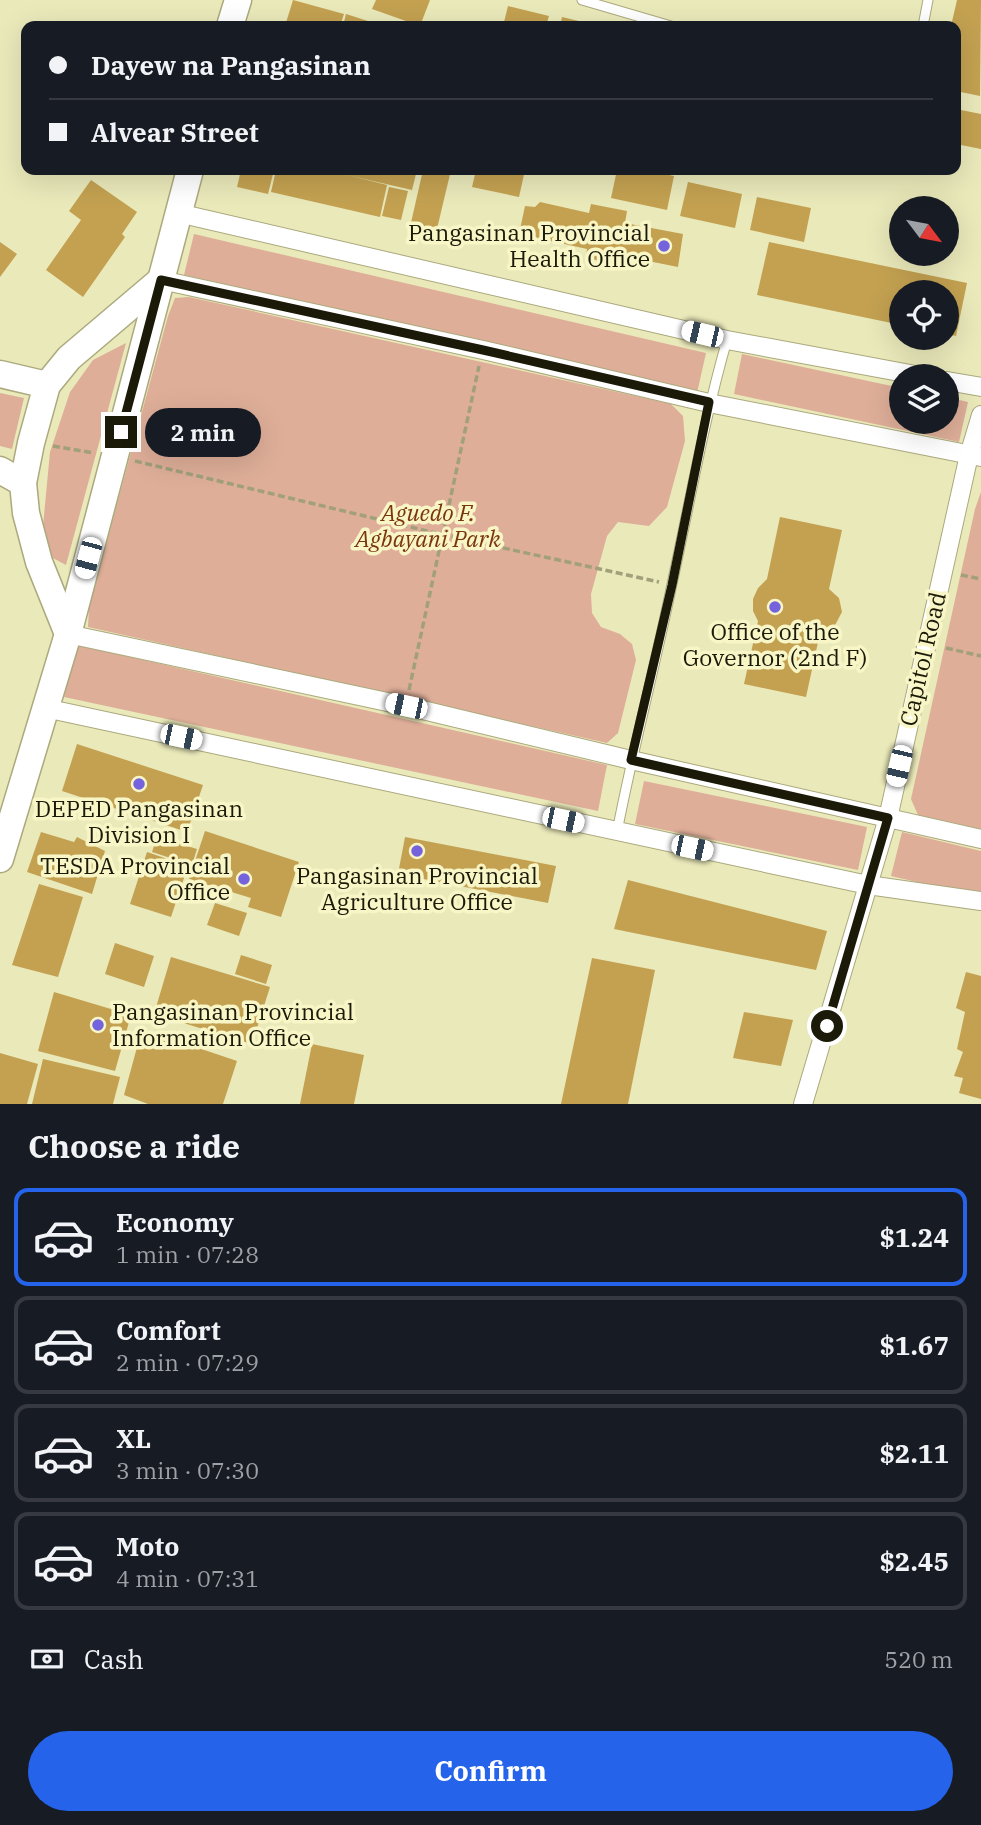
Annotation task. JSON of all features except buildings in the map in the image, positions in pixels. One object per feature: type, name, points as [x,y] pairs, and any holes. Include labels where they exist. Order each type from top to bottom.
[{"type":"street","points":[[232,21],[238,0]]},
{"type":"street","points":[[0,859],[68,634],[189,175]]},
{"type":"street","points":[[177,214],[727,340],[889,370]]},
{"type":"street","points":[[161,280],[709,402],[975,456]]},
{"type":"street","points":[[68,634],[39,562],[26,513],[23,483],[47,385],[69,358],[161,280]]},
{"type":"street","points":[[0,374],[47,385]]},
{"type":"street","points":[[959,383],[981,387]]},
{"type":"street","name":"Capitol Road","points":[[803,1104],[888,818],[975,456],[981,415]]},
{"type":"street","points":[[0,470],[23,483]]},
{"type":"street","points":[[68,634],[406,706],[981,839]]},
{"type":"street","points":[[45,708],[867,885],[981,901]]},
{"type":"lane","points":[[582,0],[654,21]]},
{"type":"lane","points":[[924,21],[928,0]]},
{"type":"lane","points":[[617,832],[672,585],[709,402],[727,340]]},
{"type":"path","points":[[406,706],[483,350]]},
{"type":"path","points":[[133,460],[443,535],[672,585]]},
{"type":"path","points":[[958,575],[981,579]]},
{"type":"path","points":[[942,647],[981,656]]},
{"type":"green space","points":[[194,234],[706,353],[697,393],[184,275]]},
{"type":"green space","name":"Aguedo F. Agbayani Park","points":[[189,297],[671,404],[683,416],[685,441],[667,507],[649,526],[618,522],[607,536],[591,594],[592,613],[601,627],[620,634],[632,644],[636,660],[618,733],[607,743],[88,627],[89,607],[168,316],[175,298]]},
{"type":"green space","points":[[126,343],[66,565],[51,557],[43,526],[50,452],[70,392],[93,360]]},
{"type":"green space","points":[[742,354],[889,385],[889,427],[734,394]]},
{"type":"green space","points":[[0,393],[24,398],[12,449],[0,446]]},
{"type":"green space","points":[[959,400],[968,402],[959,442],[922,434],[959,434]]},
{"type":"green space","points":[[981,492],[981,829],[918,815],[911,799]]},
{"type":"green space","points":[[77,645],[607,765],[598,811],[64,697]]},
{"type":"green space","points":[[644,781],[867,827],[858,870],[635,824]]},
{"type":"green space","points":[[902,832],[981,851],[981,897],[891,876]]},
{"type":"place","name":"Pangasinan Provincial Health Office","points":[[664,246]]},
{"type":"place","name":"Office of the Governor (2nd F)","points":[[775,607]]},
{"type":"place","name":"DEPED Pangasinan Division I","points":[[139,784]]},
{"type":"place","name":"Pangasinan Provincial Agriculture Office","points":[[417,851]]},
{"type":"place","name":"TESDA Provincial Office","points":[[244,879]]},
{"type":"place","name":"Pangasinan Provincial Information Office","points":[[98,1025]]},
{"type":"route","points":[[121,432],[161,280],[709,402],[672,585],[631,760],[888,818],[827,1026]]}]
